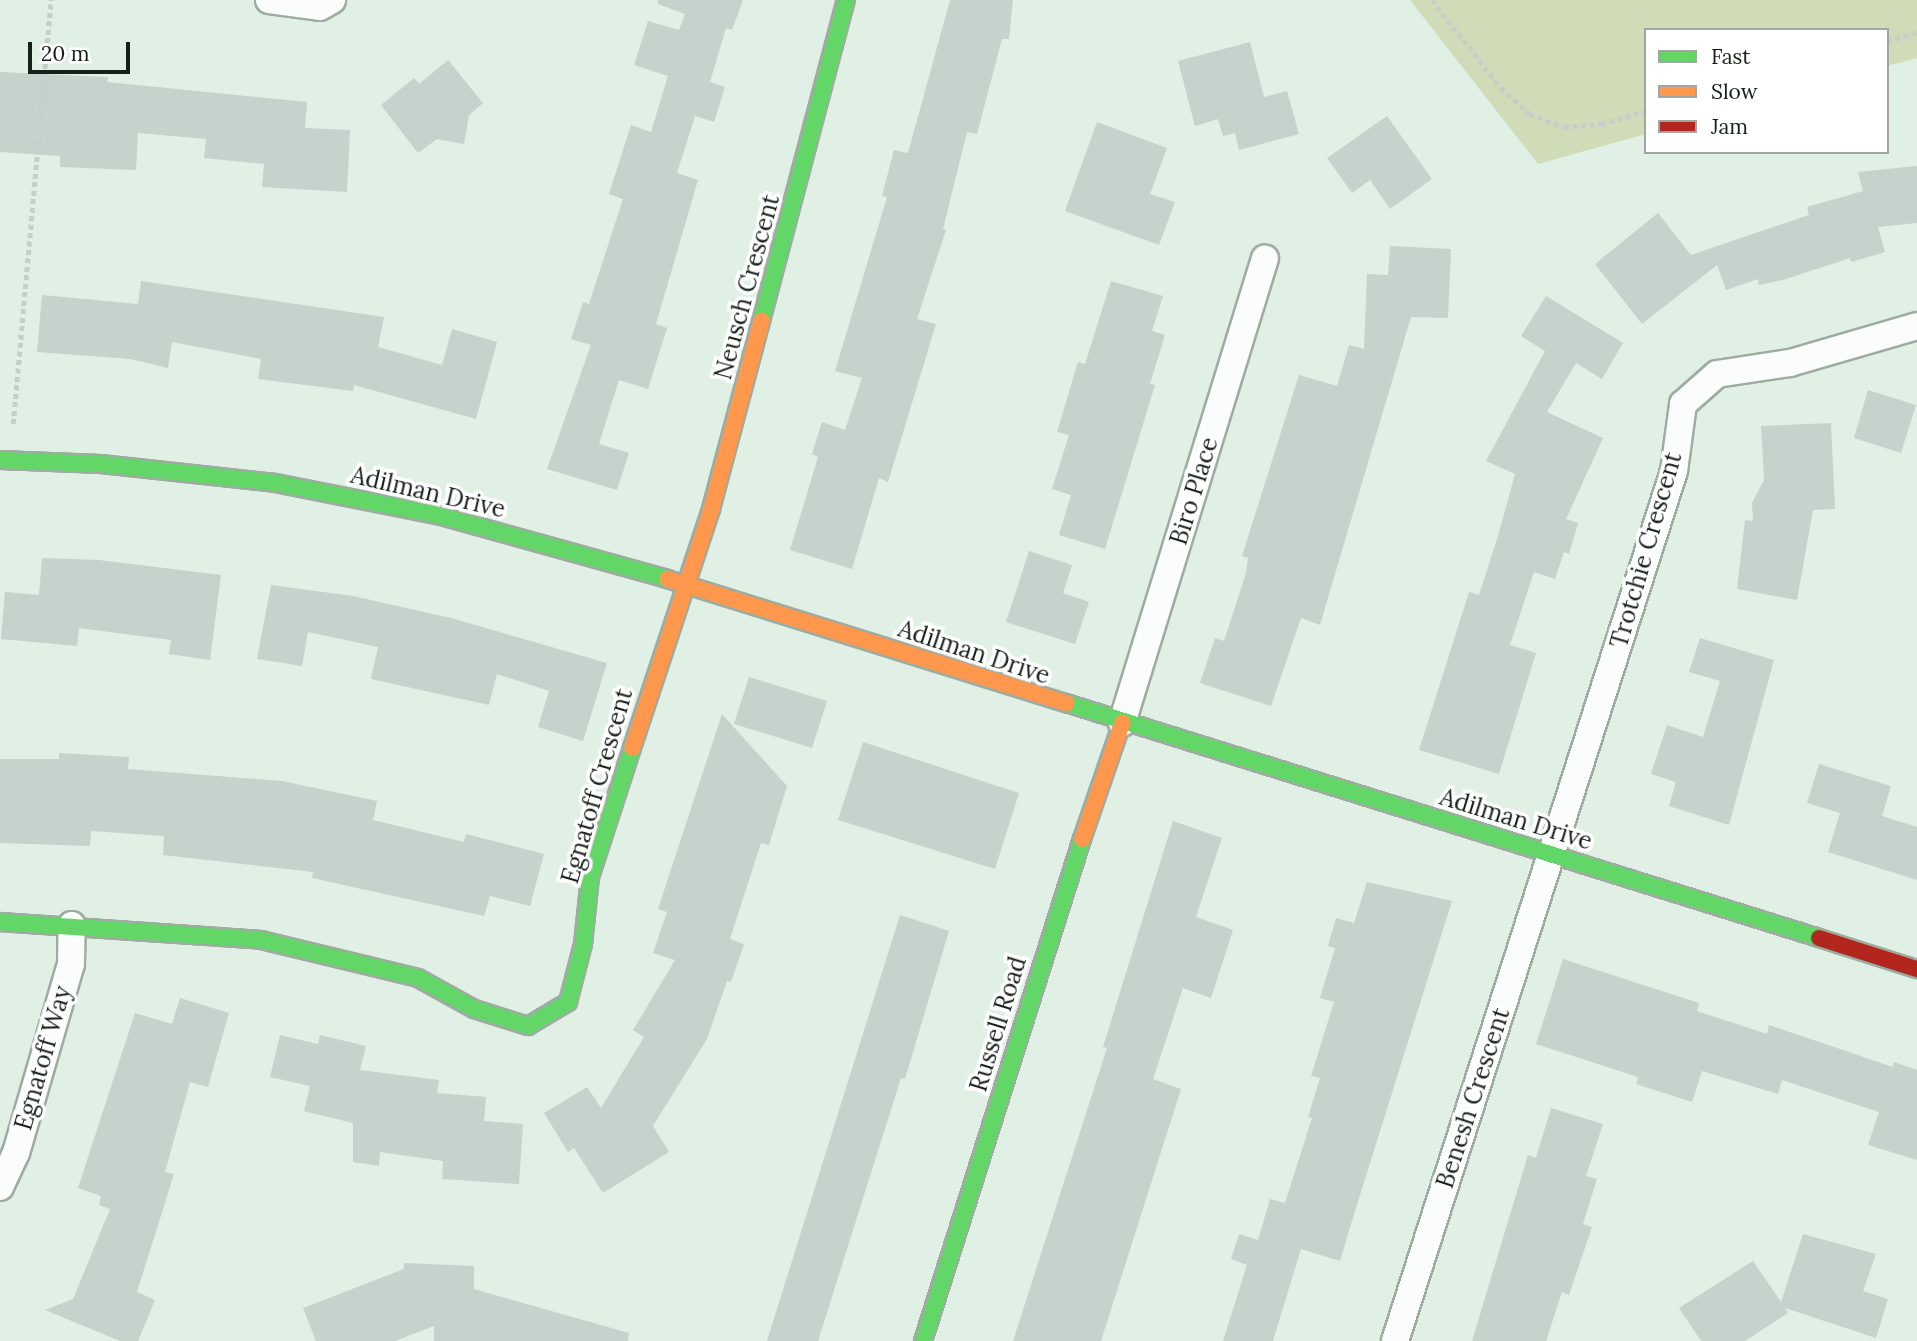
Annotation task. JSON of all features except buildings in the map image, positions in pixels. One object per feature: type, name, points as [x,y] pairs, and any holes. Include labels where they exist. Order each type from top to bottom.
[{"type":"street","points":[[269,0],[320,7],[332,0]]},
{"type":"street","name":"Neusch Crescent","points":[[684,584],[711,509],[846,0]]},
{"type":"street","name":"Biro Place","points":[[1122,723],[1265,258]]},
{"type":"street","name":"Trotchie Crescent","points":[[1550,854],[1674,471],[1683,404],[1717,374],[1790,363],[1917,326]]},
{"type":"street","name":"Adilman Drive","points":[[0,460],[101,464],[343,495],[437,515],[684,584],[1122,723],[1917,969]]},
{"type":"street","name":"Egnatoff Crescent","points":[[0,922],[261,940],[418,978],[474,1009],[528,1026],[568,1002],[583,944],[590,877],[684,584]]},
{"type":"street","name":"Russell Road","points":[[923,1341],[1052,929],[1122,723]]},
{"type":"street","name":"Benesh Crescent","points":[[1395,1341],[1550,854]]},
{"type":"street","name":"Egnatoff Way","points":[[0,1187],[16,1153],[71,964],[72,925]]},
{"type":"path","points":[[14,422],[51,0]]},
{"type":"path","points":[[1432,0],[1501,88],[1530,114],[1564,127],[1601,124],[1644,112]]},
{"type":"path","points":[[1889,40],[1917,32]]},
{"type":"green space","points":[[1410,0],[1917,0],[1917,58],[1889,65],[1889,28],[1644,28],[1644,135],[1538,164]]},
{"type":"traffic: fast","points":[[761,321],[846,0]]},
{"type":"traffic: fast","points":[[0,460],[101,464],[275,483],[437,515],[667,579]]},
{"type":"traffic: fast","points":[[1066,703],[1819,938]]},
{"type":"traffic: fast","points":[[0,922],[261,940],[418,978],[474,1009],[528,1026],[568,1002],[583,944],[590,877],[632,748]]},
{"type":"traffic: fast","points":[[923,1341],[1082,839]]},
{"type":"traffic: slow","points":[[632,748],[711,509],[761,321]]},
{"type":"traffic: slow","points":[[667,579],[1066,703]]},
{"type":"traffic: slow","points":[[1082,839],[1122,723]]},
{"type":"traffic: jam","points":[[1819,938],[1917,969]]}]
